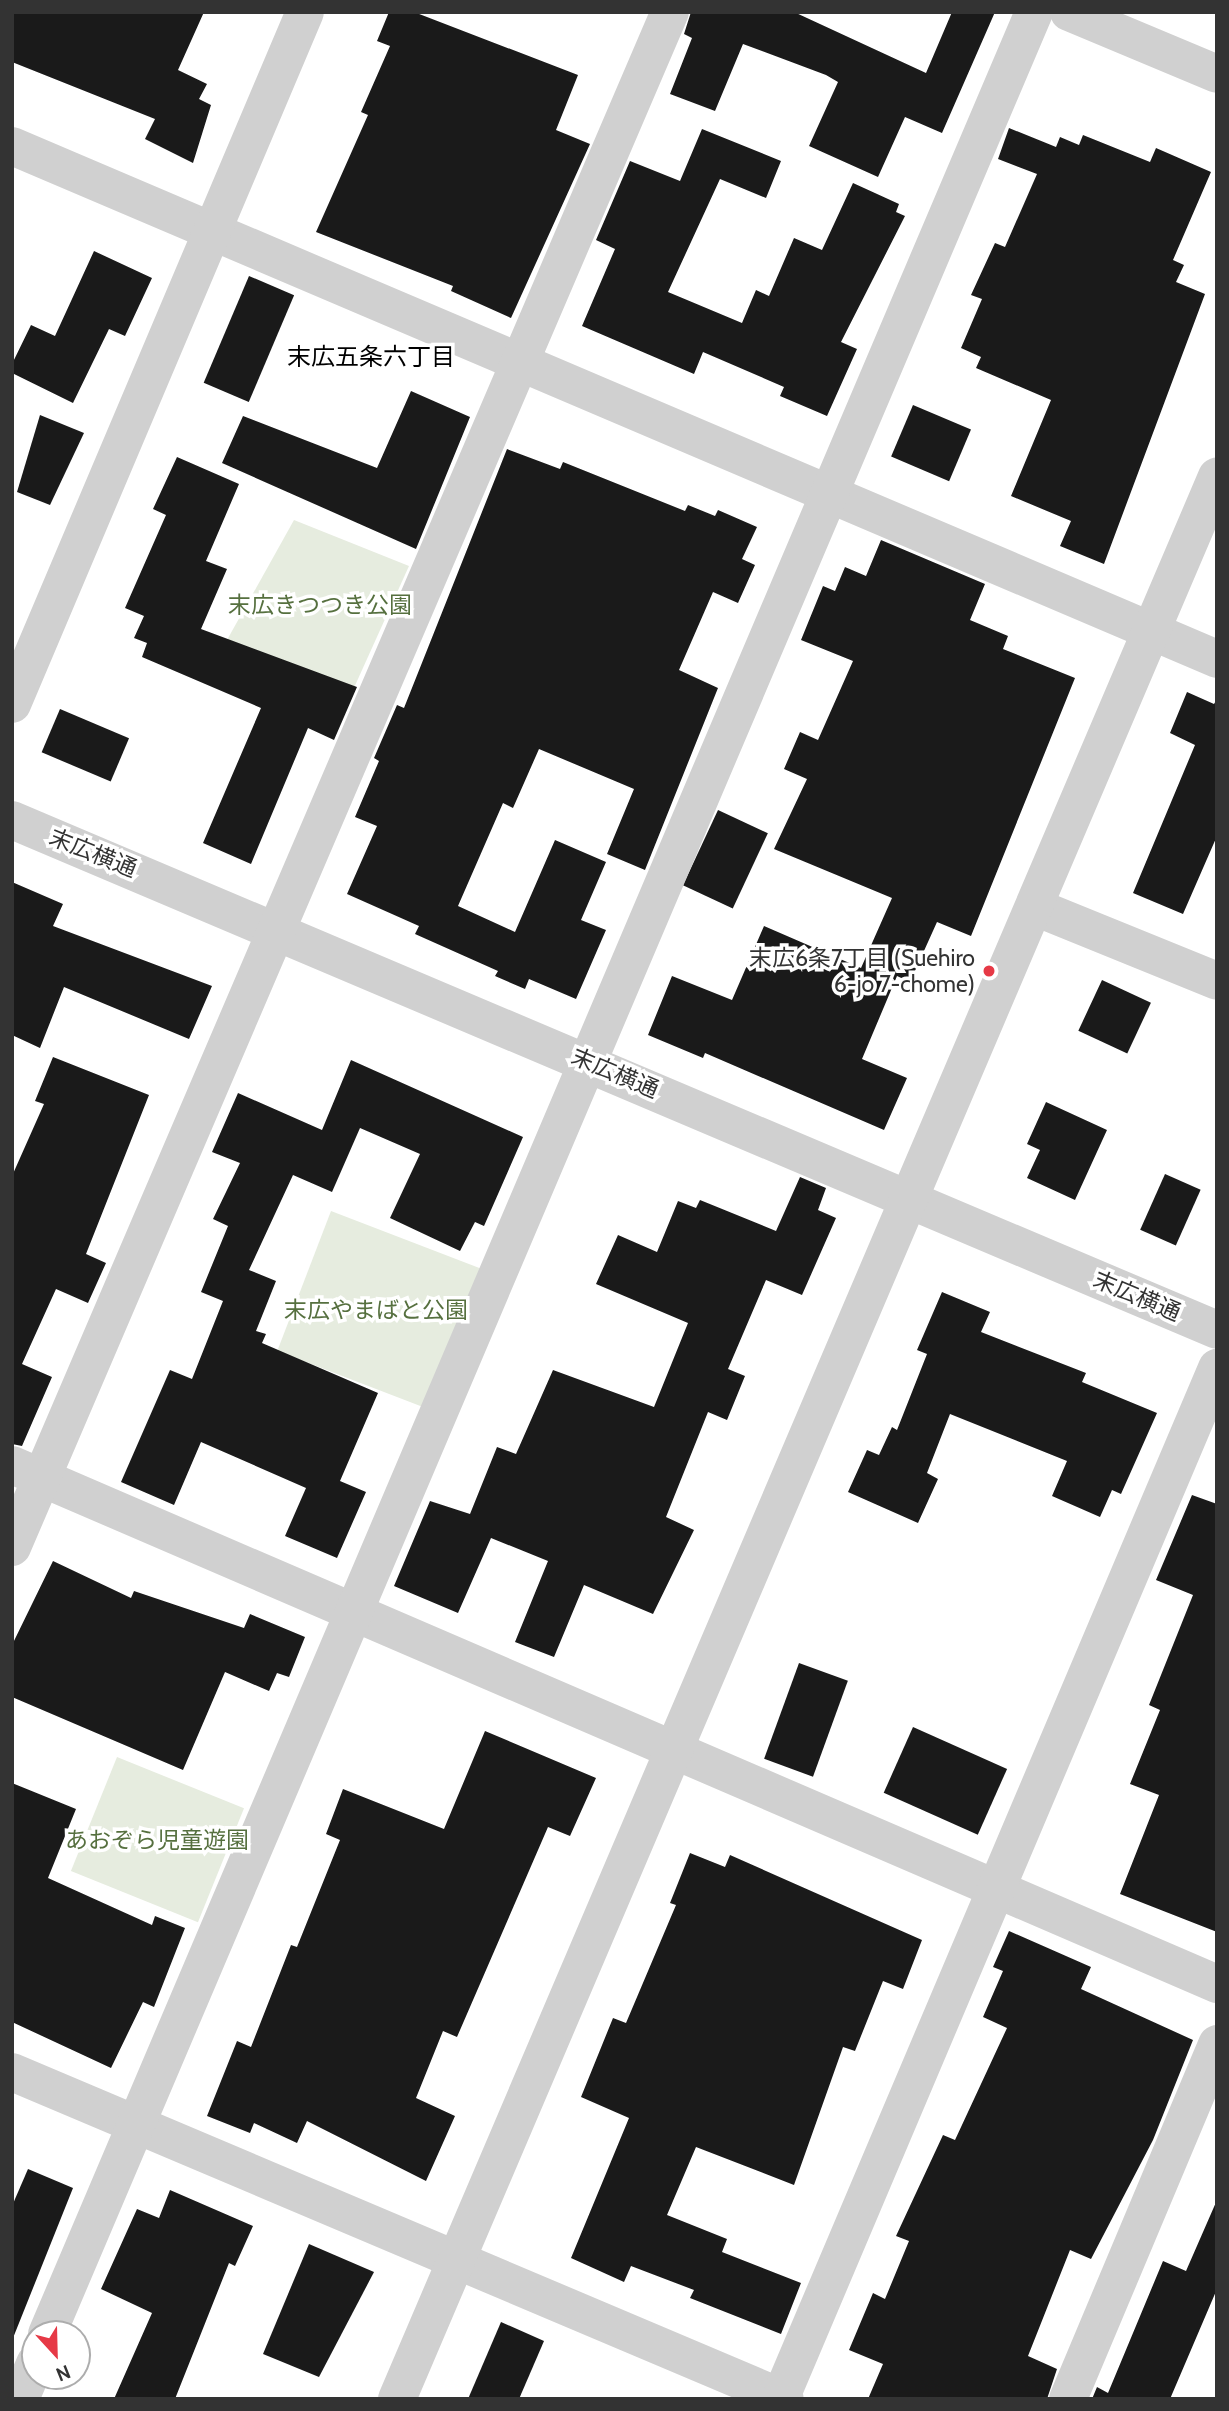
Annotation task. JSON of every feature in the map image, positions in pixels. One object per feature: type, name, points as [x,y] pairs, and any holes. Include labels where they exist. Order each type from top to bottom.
[{"type":"street","points":[[12,704],[305,12]]},
{"type":"street","points":[[12,1547],[27,1471],[281,929],[517,365],[670,12]]},
{"type":"street","points":[[53,2320],[585,1060],[1034,12]]},
{"type":"street","points":[[1069,12],[1217,74]]},
{"type":"street","points":[[12,146],[212,228],[517,365],[1217,659]]},
{"type":"street","points":[[397,2399],[1217,477]]},
{"type":"street","name":"末広横通","points":[[12,820],[281,929],[1217,1330]]},
{"type":"street","points":[[1035,907],[1217,981]]},
{"type":"street","points":[[12,2071],[782,2398],[993,1886],[1217,1368]]},
{"type":"street","points":[[27,1471],[675,1747],[1217,1984]]},
{"type":"street","points":[[1068,2399],[1217,2044]]},
{"type":"green space","name":"末広きつつき公園","points":[[294,520],[409,566],[353,690],[227,640]]},
{"type":"green space","name":"末広やまばと公園","points":[[331,1211],[481,1269],[428,1409],[277,1351]]},
{"type":"green space","name":"あおぞら児童遊園","points":[[117,1757],[244,1808],[198,1922],[71,1871]]},
{"type":"building","points":[[12,12],[204,12],[178,70],[207,84],[199,99],[211,105],[193,163],[145,139],[155,119],[12,62]]},
{"type":"building","points":[[389,12],[414,12],[578,75],[556,130],[590,144],[511,318],[451,291],[453,286],[316,232],[368,115],[361,112],[390,46],[377,41]]},
{"type":"building","points":[[691,12],[794,12],[926,73],[952,12],[995,12],[942,133],[905,117],[878,177],[809,146],[838,82],[826,75],[743,44],[715,111],[670,94],[692,38],[684,34]]},
{"type":"building","points":[[1009,128],[1056,147],[1060,137],[1079,145],[1083,135],[1150,162],[1156,148],[1211,172],[1173,260],[1184,265],[1176,282],[1205,294],[1104,564],[1060,546],[1071,521],[1011,496],[1051,400],[976,368],[981,357],[961,348],[982,299],[971,295],[995,243],[1005,247],[1037,174],[998,159]]},
{"type":"building","points":[[702,129],[781,161],[766,198],[720,179],[668,292],[742,323],[756,290],[769,296],[794,238],[822,250],[853,183],[899,204],[896,212],[905,216],[841,342],[857,349],[827,416],[780,396],[784,387],[703,352],[694,374],[582,326],[615,249],[596,240],[630,161],[680,181]]},
{"type":"building","points":[[94,251],[152,278],[125,336],[109,329],[73,403],[12,373],[12,364],[31,325],[55,336]]},
{"type":"building","points":[[249,276],[294,295],[249,402],[204,383]]},
{"type":"building","points":[[411,391],[470,417],[416,549],[222,463],[243,416],[377,468]]},
{"type":"building","points":[[913,405],[971,430],[949,481],[891,457]]},
{"type":"building","points":[[40,415],[84,433],[50,505],[17,492]]},
{"type":"building","points":[[507,449],[560,469],[563,462],[685,511],[688,505],[715,516],[718,510],[757,527],[742,559],[755,565],[738,603],[713,592],[679,670],[718,688],[645,870],[607,854],[634,789],[539,749],[513,808],[503,803],[458,906],[515,932],[555,840],[606,862],[581,920],[606,930],[576,999],[529,979],[525,989],[495,976],[498,971],[415,934],[419,926],[347,894],[377,826],[355,817],[379,761],[374,758],[397,705],[404,708]]},
{"type":"building","points":[[177,457],[239,484],[206,561],[227,569],[201,629],[357,687],[334,740],[308,728],[251,864],[203,843],[261,708],[142,657],[147,643],[134,638],[144,616],[125,608],[166,515],[153,509]]},
{"type":"building","points":[[881,540],[985,584],[970,620],[1008,636],[1003,649],[1075,678],[971,936],[937,922],[910,982],[897,976],[862,1059],[907,1078],[884,1130],[705,1053],[703,1058],[648,1035],[672,976],[732,1000],[764,926],[861,968],[892,898],[774,849],[807,779],[784,769],[800,732],[818,740],[853,661],[801,640],[823,586],[835,591],[845,567],[866,576]]},
{"type":"building","points":[[1187,692],[1214,704],[1217,699],[1217,836],[1183,914],[1133,893],[1195,745],[1170,733]]},
{"type":"building","points":[[60,709],[129,738],[111,782],[42,752]]},
{"type":"building","points":[[718,810],[768,833],[733,908],[683,885]]},
{"type":"building","points":[[12,882],[63,904],[53,926],[212,986],[189,1039],[64,987],[40,1048],[12,1035]]},
{"type":"building","points":[[1102,980],[1151,1003],[1127,1054],[1078,1031]]},
{"type":"building","points":[[53,1057],[149,1095],[86,1254],[106,1263],[88,1303],[56,1289],[22,1364],[52,1377],[22,1446],[12,1444],[12,1176],[44,1104],[35,1101]]},
{"type":"building","points":[[351,1060],[523,1137],[484,1226],[475,1222],[460,1251],[390,1218],[420,1154],[360,1128],[332,1192],[293,1175],[249,1270],[276,1281],[256,1331],[266,1334],[262,1343],[378,1393],[340,1481],[366,1492],[337,1558],[285,1536],[306,1488],[201,1442],[174,1505],[121,1482],[170,1370],[192,1379],[223,1301],[201,1292],[228,1226],[213,1219],[240,1163],[212,1152],[238,1093],[322,1130]]},
{"type":"building","points":[[1046,1102],[1107,1130],[1075,1200],[1027,1178],[1040,1150],[1027,1144]]},
{"type":"building","points":[[1165,1174],[1201,1190],[1176,1246],[1140,1230]]},
{"type":"building","points":[[800,1177],[826,1188],[818,1210],[836,1218],[802,1295],[766,1280],[728,1369],[745,1376],[727,1420],[708,1412],[666,1517],[694,1530],[653,1614],[584,1585],[554,1657],[515,1642],[548,1561],[491,1538],[458,1613],[394,1586],[430,1501],[470,1514],[497,1447],[516,1454],[553,1370],[654,1407],[688,1323],[596,1284],[618,1235],[657,1252],[678,1201],[696,1208],[700,1200],[776,1231]]},
{"type":"building","points":[[942,1292],[990,1312],[981,1332],[1086,1373],[1082,1382],[1157,1413],[1121,1494],[1112,1490],[1100,1517],[1052,1496],[1067,1461],[950,1414],[927,1473],[938,1479],[918,1523],[848,1492],[867,1450],[879,1455],[892,1427],[897,1430],[927,1354],[917,1350]]},
{"type":"building","points":[[1192,1495],[1217,1504],[1217,1932],[1120,1894],[1159,1795],[1130,1784],[1160,1710],[1149,1705],[1193,1595],[1156,1580]]},
{"type":"building","points":[[53,1561],[131,1598],[134,1591],[244,1628],[250,1614],[305,1637],[289,1677],[277,1673],[269,1691],[225,1672],[183,1770],[12,1697],[12,1645]]},
{"type":"building","points":[[799,1663],[848,1681],[813,1777],[764,1759]]},
{"type":"building","points":[[913,1727],[1007,1769],[978,1835],[884,1793]]},
{"type":"building","points":[[485,1731],[596,1778],[570,1836],[548,1827],[457,2037],[443,2031],[416,2098],[455,2116],[426,2181],[307,2121],[297,2143],[254,2123],[250,2133],[207,2116],[237,2041],[251,2047],[291,1945],[297,1947],[340,1840],[326,1834],[343,1789],[444,1829]]},
{"type":"building","points":[[12,1783],[76,1809],[48,1878],[152,1925],[155,1916],[185,1928],[154,2007],[143,2002],[111,2068],[12,2022]]},
{"type":"building","points":[[690,1853],[725,1867],[730,1855],[922,1940],[903,1989],[883,1981],[855,2051],[843,2047],[794,2185],[696,2147],[667,2215],[727,2239],[722,2252],[801,2283],[781,2334],[690,2298],[694,2290],[631,2266],[624,2282],[571,2258],[629,2118],[581,2097],[613,2018],[626,2023],[676,1905],[670,1903]]},
{"type":"building","points":[[1009,1931],[1091,1967],[1081,1989],[1193,2040],[1153,2140],[1091,2259],[1070,2250],[1028,2356],[1057,2369],[1047,2399],[868,2399],[883,2364],[849,2350],[873,2293],[885,2299],[909,2241],[896,2236],[943,2135],[955,2140],[1007,2028],[983,2017],[1003,1971],[993,1967]]},
{"type":"building","points":[[28,2169],[73,2188],[13,2338],[12,2206]]},
{"type":"building","points":[[170,2190],[253,2226],[235,2266],[229,2263],[175,2399],[114,2399],[152,2313],[101,2289],[137,2209],[159,2218]]},
{"type":"building","points":[[1217,2200],[1217,2289],[1170,2399],[1092,2399],[1097,2387],[1108,2393],[1163,2261],[1186,2271]]},
{"type":"building","points":[[309,2244],[374,2272],[319,2377],[263,2354]]},
{"type":"building","points":[[501,2322],[544,2341],[519,2399],[468,2399]]},
{"type":"place","name":"末広6条7丁目 (Suehiro 6-jo 7-chome)","points":[[989,971]]},
{"type":"district","name":"末広五条六丁目","points":[[371,357]]}]
